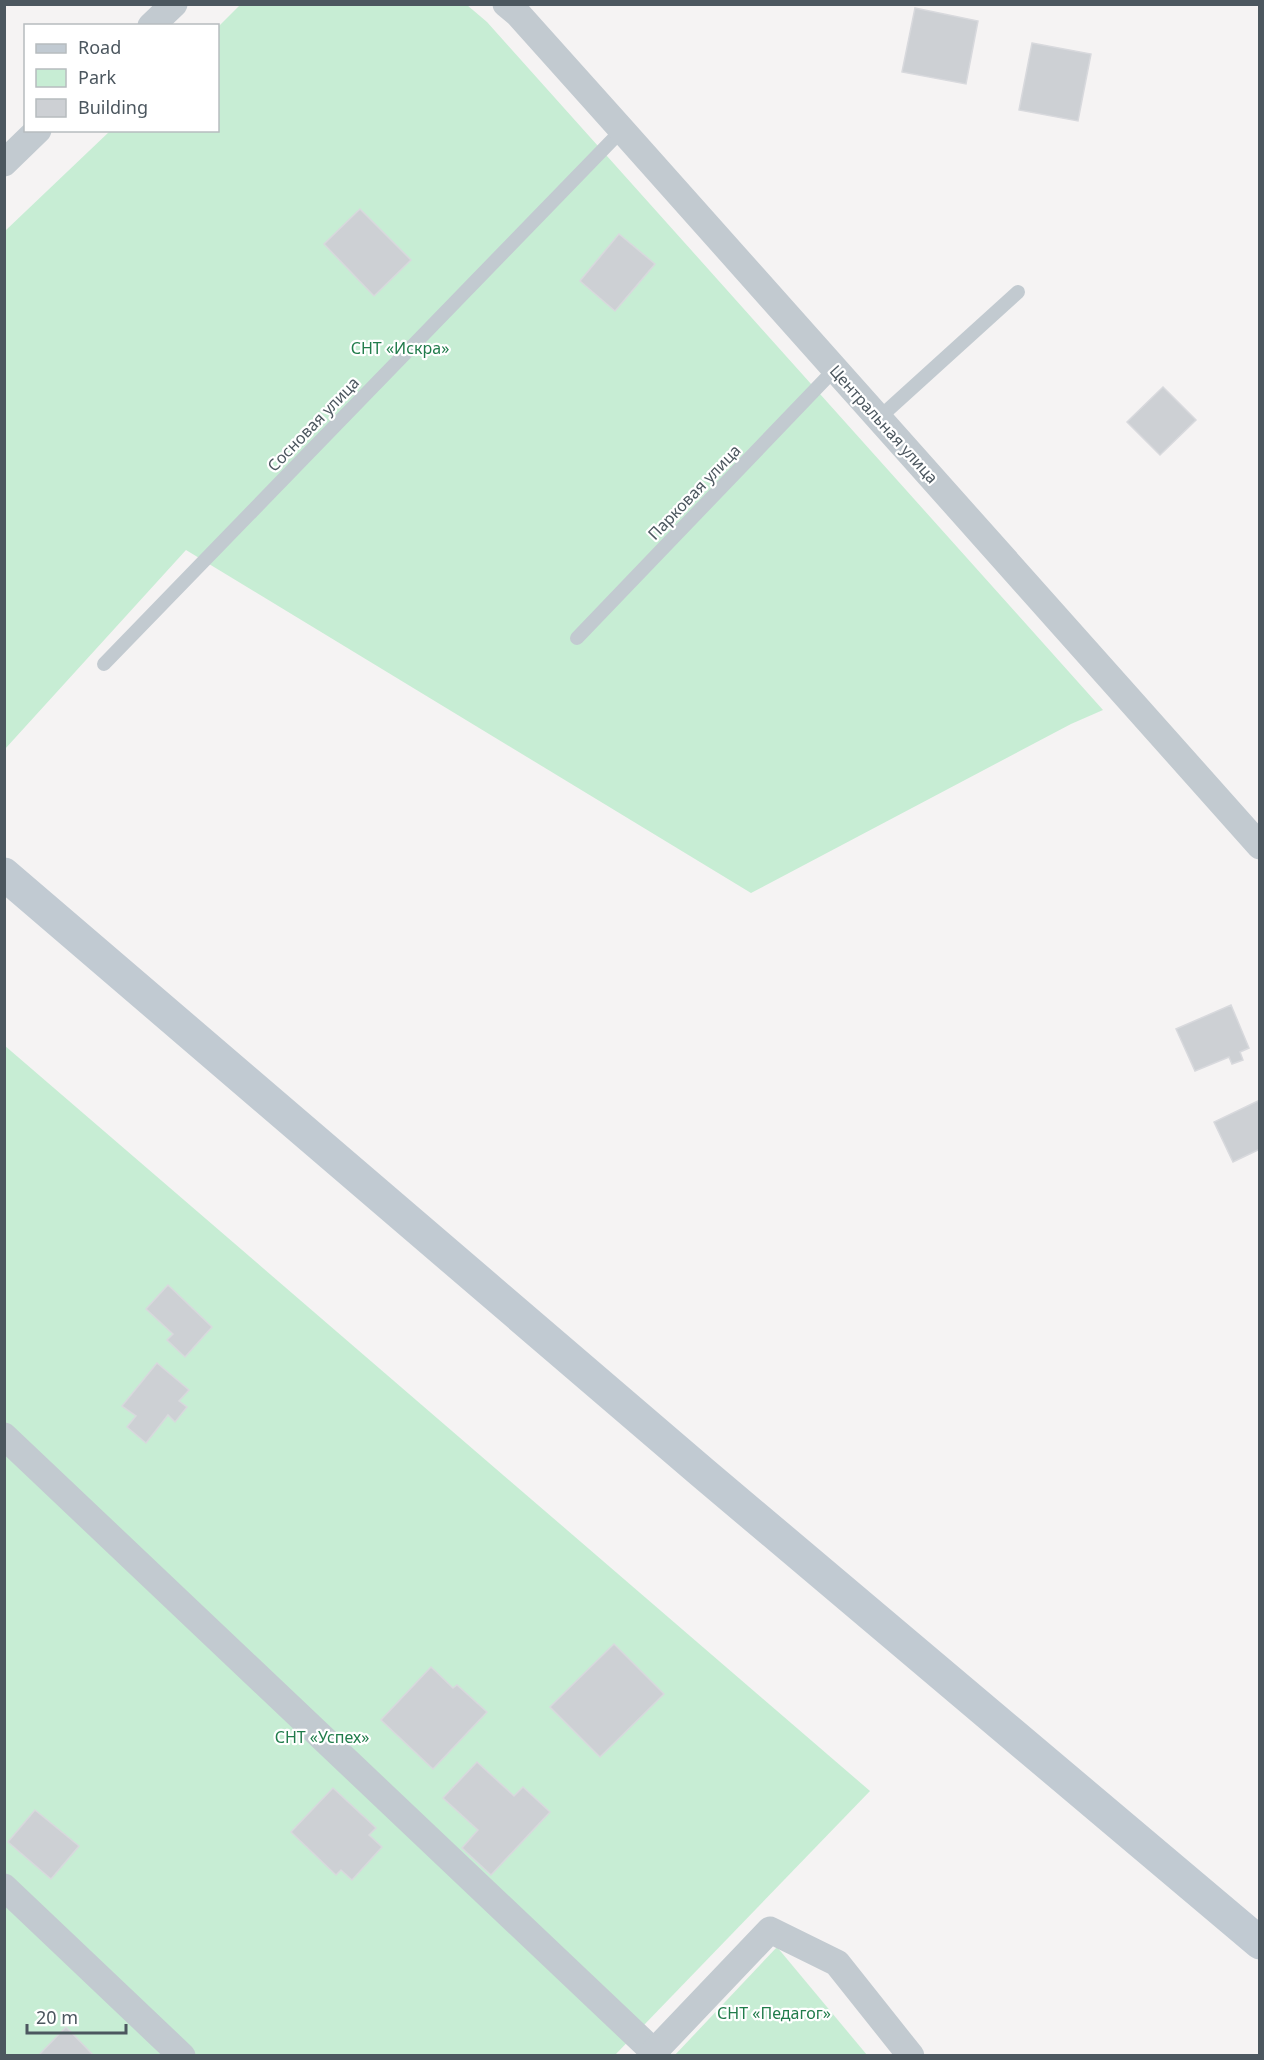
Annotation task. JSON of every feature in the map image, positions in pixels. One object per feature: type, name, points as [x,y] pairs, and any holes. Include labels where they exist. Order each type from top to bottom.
[{"type":"main road","points":[[4,874],[703,1473],[1260,1942]]},
{"type":"street","points":[[153,24],[174,4]]},
{"type":"street","name":"Центральная улица","points":[[506,4],[518,14],[1260,846]]},
{"type":"street","points":[[4,163],[36,132]]},
{"type":"street","points":[[4,1436],[652,2054],[770,1930],[837,1963],[911,2055]]},
{"type":"street","points":[[4,1887],[182,2055]]},
{"type":"lane","name":"Сосновая улица","points":[[104,664],[621,130]]},
{"type":"lane","points":[[879,418],[1018,292]]},
{"type":"lane","name":"Парковая улица","points":[[577,638],[835,369]]},
{"type":"green space","name":"СНТ «Искра»","points":[[241,4],[467,5],[487,22],[1103,710],[1071,724],[751,893],[186,550],[5,749],[5,231],[109,132],[219,132],[219,26]]},
{"type":"green space","name":"СНТ «Успех»","points":[[4,1045],[870,1791],[615,2055],[5,2055]]},
{"type":"green space","name":"СНТ «Педагог»","points":[[777,1947],[867,2055],[674,2056]]},
{"type":"building","points":[[915,8],[978,21],[966,84],[902,72]]},
{"type":"building","points":[[1032,43],[1091,54],[1078,121],[1019,110]]},
{"type":"building","points":[[360,209],[411,260],[374,296],[324,244]]},
{"type":"building","points":[[619,234],[655,264],[615,311],[580,281]]},
{"type":"building","points":[[1163,387],[1196,420],[1160,455],[1127,422]]},
{"type":"building","points":[[1231,1005],[1249,1048],[1240,1052],[1243,1060],[1232,1064],[1229,1057],[1195,1071],[1176,1029]]},
{"type":"building","points":[[1260,1100],[1260,1149],[1233,1162],[1214,1122]]},
{"type":"building","points":[[168,1285],[212,1327],[185,1357],[167,1340],[173,1334],[146,1309]]},
{"type":"building","points":[[157,1363],[189,1390],[179,1401],[187,1407],[175,1422],[168,1415],[146,1443],[127,1427],[136,1416],[122,1406]]},
{"type":"building","points":[[614,1644],[664,1694],[600,1757],[550,1707]]},
{"type":"building","points":[[431,1667],[453,1688],[457,1685],[487,1712],[433,1769],[381,1720]]},
{"type":"building","points":[[477,1762],[514,1796],[523,1787],[550,1812],[491,1875],[462,1848],[478,1830],[443,1798]]},
{"type":"building","points":[[333,1788],[376,1828],[369,1835],[382,1847],[352,1880],[341,1870],[336,1875],[291,1832]]},
{"type":"building","points":[[35,1810],[79,1846],[51,1879],[8,1842]]},
{"type":"building","points":[[66,2027],[94,2056],[38,2056]]}]
